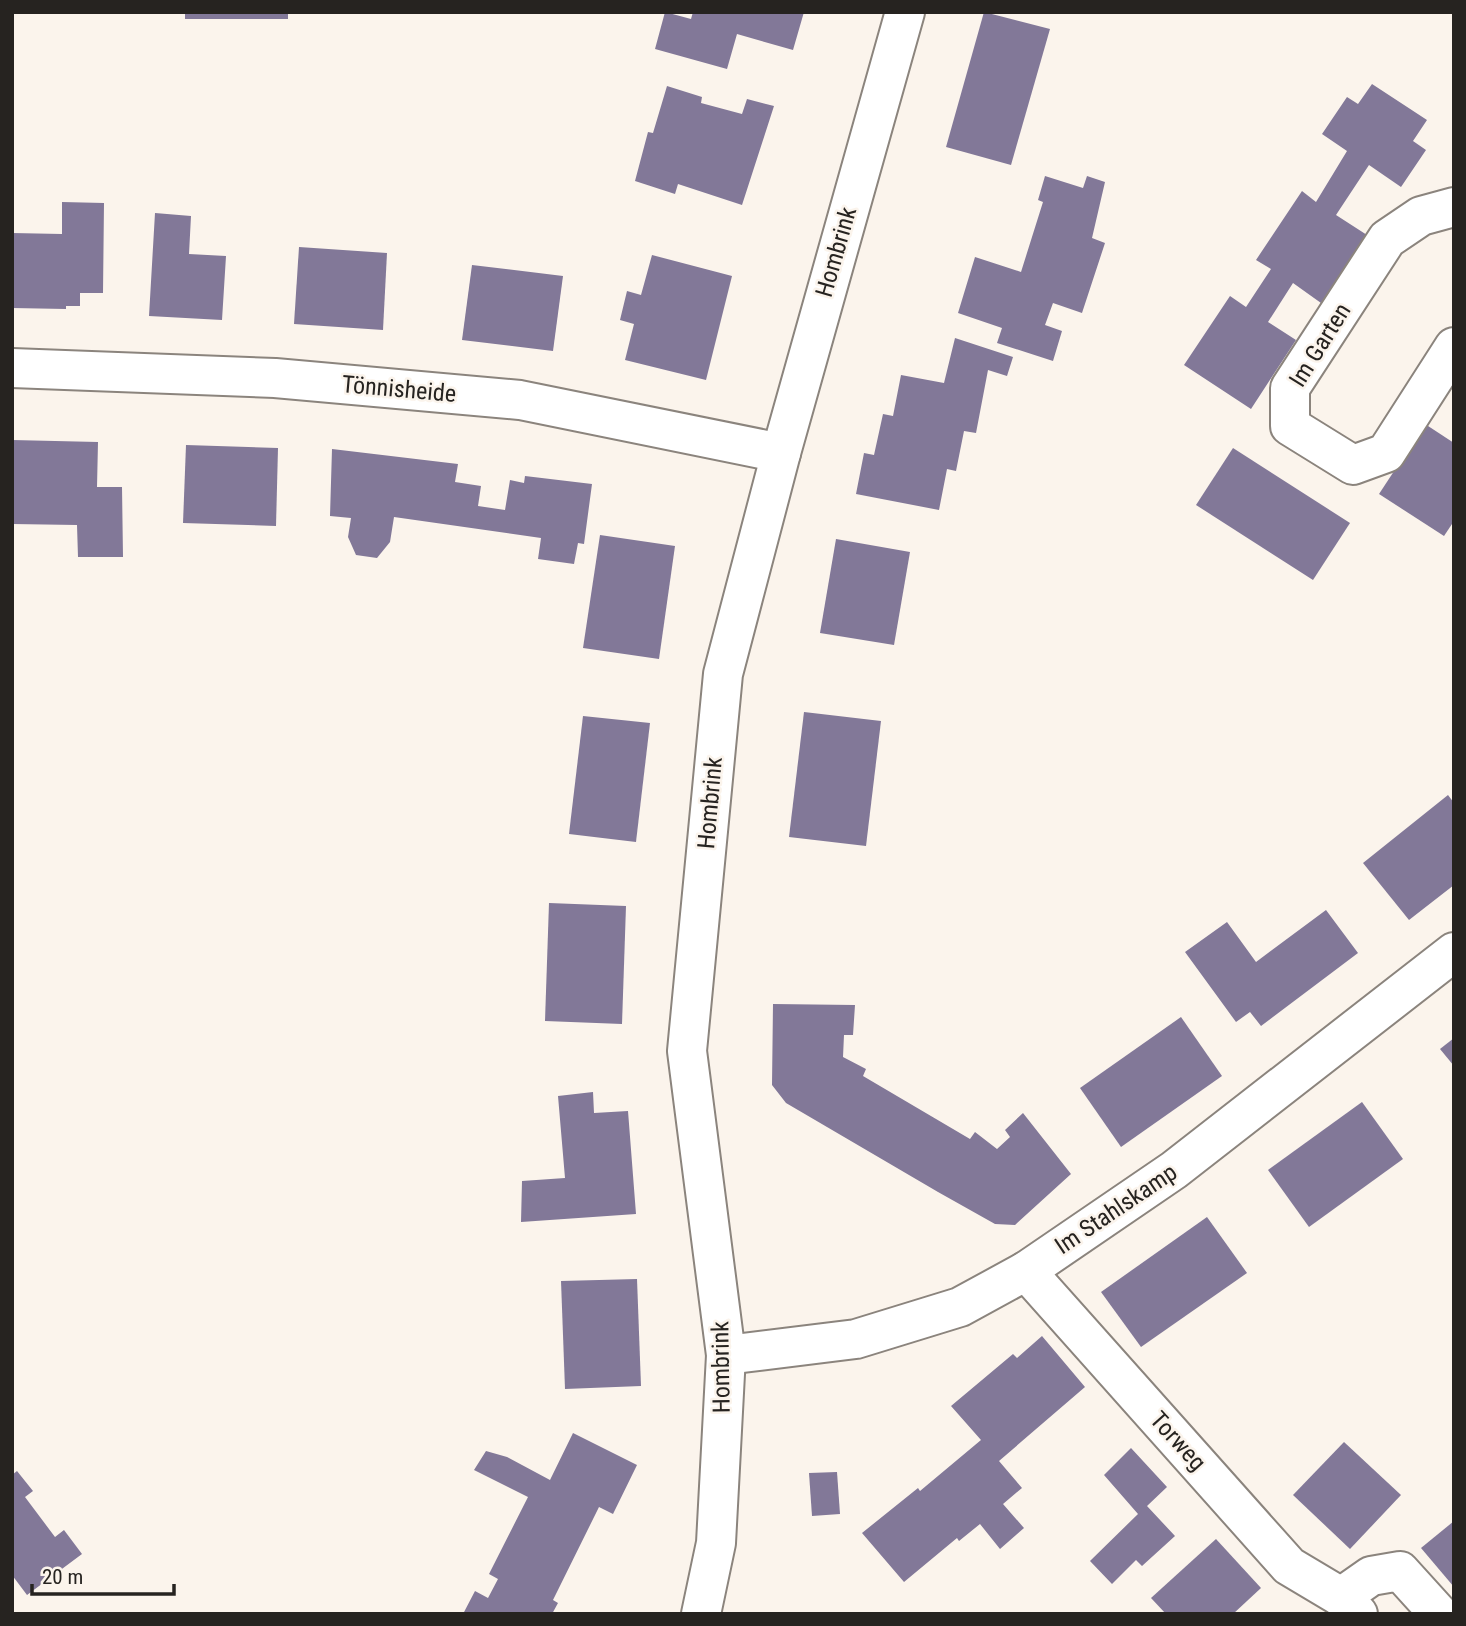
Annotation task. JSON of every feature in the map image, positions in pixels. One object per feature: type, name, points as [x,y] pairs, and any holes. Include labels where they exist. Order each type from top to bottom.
[{"type":"street","name":"Hombrink","points":[[701,1614],[716,1543],[726,1355],[687,1051],[723,674],[780,453],[905,12]]},
{"type":"street","name":"Im Garten","points":[[1454,207],[1421,216],[1387,239],[1290,388],[1290,426],[1353,465],[1386,453],[1454,347]]},
{"type":"street","name":"Tönnisheide","points":[[12,368],[275,378],[520,400],[780,453]]},
{"type":"street","name":"Im Stahlskamp","points":[[726,1355],[856,1339],[960,1307],[1026,1271],[1174,1170],[1454,952]]},
{"type":"street","name":"Torweg","points":[[1026,1271],[1289,1566],[1350,1605],[1371,1576],[1400,1571],[1439,1614]]},
{"type":"building","points":[[185,12],[288,12],[288,19],[185,19]]},
{"type":"building","points":[[665,12],[691,19],[693,12],[804,12],[793,50],[737,34],[727,69],[655,49]]},
{"type":"building","points":[[984,12],[1050,29],[1011,165],[946,147]]},
{"type":"building","points":[[1372,84],[1427,120],[1413,141],[1426,150],[1401,187],[1369,165],[1336,215],[1367,235],[1321,303],[1293,283],[1268,322],[1296,340],[1251,409],[1184,365],[1230,296],[1246,307],[1271,269],[1256,260],[1302,191],[1316,202],[1347,151],[1322,134],[1347,97],[1358,104]]},
{"type":"building","points":[[667,86],[702,97],[701,103],[742,114],[747,99],[774,106],[742,205],[678,184],[675,194],[635,181],[648,132],[653,133]]},
{"type":"building","points":[[1045,176],[1083,188],[1087,176],[1105,182],[1092,238],[1105,243],[1082,313],[1053,303],[1045,325],[1062,331],[1053,361],[997,343],[1002,328],[958,313],[975,257],[1021,272],[1043,202],[1038,200]]},
{"type":"building","points":[[62,202],[104,203],[103,293],[80,293],[80,306],[66,306],[66,309],[12,308],[12,233],[62,234]]},
{"type":"building","points":[[155,213],[191,216],[189,254],[226,256],[222,320],[149,316]]},
{"type":"building","points":[[299,247],[387,253],[383,330],[294,324]]},
{"type":"building","points":[[652,255],[732,276],[706,380],[625,360],[634,324],[620,320],[627,291],[641,295]]},
{"type":"building","points":[[472,265],[563,276],[553,351],[462,340]]},
{"type":"building","points":[[955,338],[1013,357],[1007,376],[988,370],[976,433],[964,431],[956,471],[947,469],[939,510],[856,494],[864,453],[874,455],[883,414],[893,416],[901,375],[944,383]]},
{"type":"building","points":[[1425,424],[1454,443],[1454,521],[1444,536],[1379,494]]},
{"type":"building","points":[[12,440],[98,442],[97,487],[122,487],[123,557],[78,557],[77,525],[12,524]]},
{"type":"building","points":[[186,445],[278,448],[276,526],[183,523]]},
{"type":"building","points":[[1233,448],[1350,523],[1313,580],[1196,505]]},
{"type":"building","points":[[332,449],[458,464],[455,482],[481,486],[478,506],[505,510],[510,480],[524,483],[525,476],[592,484],[584,544],[578,543],[574,564],[538,559],[541,538],[394,517],[390,542],[377,558],[356,555],[348,537],[351,518],[330,516]]},
{"type":"building","points":[[600,535],[675,546],[659,659],[583,648]]},
{"type":"building","points":[[836,539],[910,552],[894,645],[820,633]]},
{"type":"building","points":[[804,712],[881,721],[866,846],[789,837]]},
{"type":"building","points":[[583,716],[650,723],[636,842],[569,834]]},
{"type":"building","points":[[1448,795],[1454,803],[1454,885],[1409,920],[1363,863]]},
{"type":"building","points":[[549,903],[626,906],[622,1024],[545,1021]]},
{"type":"building","points":[[1326,910],[1358,953],[1261,1026],[1250,1012],[1236,1022],[1185,952],[1227,922],[1256,962]]},
{"type":"building","points":[[773,1004],[855,1005],[853,1035],[844,1035],[843,1057],[866,1069],[863,1076],[970,1139],[975,1132],[997,1149],[1010,1137],[1005,1130],[1023,1113],[1071,1174],[1015,1225],[995,1224],[938,1192],[786,1103],[772,1085]]},
{"type":"building","points":[[1181,1017],[1222,1076],[1121,1147],[1080,1088]]},
{"type":"building","points":[[1454,1038],[1454,1066],[1440,1049]]},
{"type":"building","points":[[593,1092],[594,1113],[628,1111],[636,1214],[521,1222],[522,1181],[565,1178],[558,1096]]},
{"type":"building","points":[[1362,1102],[1403,1159],[1309,1227],[1268,1170]]},
{"type":"building","points":[[1207,1217],[1247,1273],[1141,1347],[1101,1292]]},
{"type":"building","points":[[637,1279],[641,1386],[565,1389],[561,1281]]},
{"type":"building","points":[[1042,1336],[1085,1387],[999,1461],[1022,1488],[1003,1504],[1024,1528],[1000,1549],[980,1524],[959,1541],[957,1538],[904,1582],[862,1533],[918,1488],[920,1491],[981,1440],[951,1406],[1013,1354],[1017,1358]]},
{"type":"building","points":[[573,1433],[637,1465],[613,1514],[599,1507],[553,1600],[558,1603],[552,1614],[463,1614],[475,1591],[488,1598],[498,1579],[489,1574],[528,1497],[474,1470],[486,1451],[507,1457],[550,1480]]},
{"type":"building","points":[[1344,1442],[1401,1495],[1350,1549],[1293,1495]]},
{"type":"building","points":[[1131,1448],[1167,1487],[1147,1506],[1175,1536],[1142,1566],[1136,1560],[1112,1584],[1090,1561],[1138,1514],[1104,1475]]},
{"type":"building","points":[[17,1471],[33,1491],[25,1497],[55,1537],[64,1530],[82,1554],[27,1595],[12,1575],[12,1475]]},
{"type":"building","points":[[837,1472],[840,1514],[812,1516],[809,1473]]},
{"type":"building","points":[[1454,1521],[1454,1587],[1421,1548]]},
{"type":"building","points":[[1216,1539],[1261,1588],[1233,1614],[1166,1614],[1151,1598]]}]
